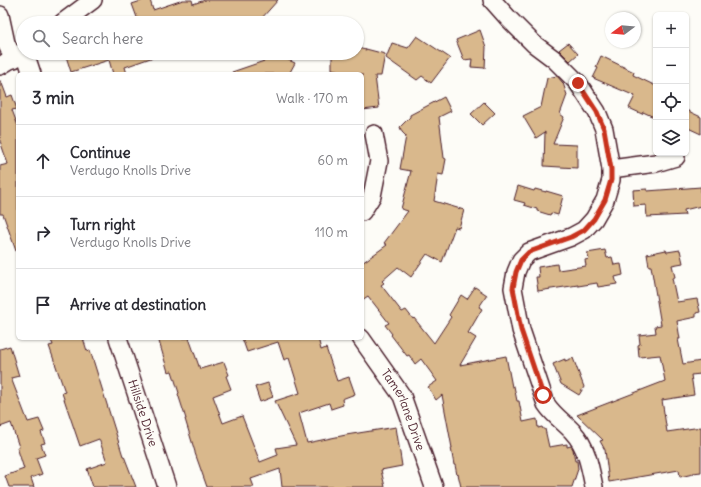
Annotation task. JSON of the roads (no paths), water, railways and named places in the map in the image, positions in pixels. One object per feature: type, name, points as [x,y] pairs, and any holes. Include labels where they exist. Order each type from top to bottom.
[{"type":"street","points":[[71,16],[93,0]]},
{"type":"street","points":[[492,0],[534,44],[554,60],[578,83],[597,112],[604,129],[611,169],[611,180],[605,200],[594,219],[584,230],[571,237],[529,252],[521,260],[516,272],[513,288],[521,330],[546,404],[581,441],[586,452],[594,487]]},
{"type":"street","points":[[0,15],[6,43],[15,57]]},
{"type":"street","points":[[18,60],[30,72]]},
{"type":"street","points":[[364,209],[372,196],[379,161],[374,134]]},
{"type":"street","points":[[611,169],[656,163],[676,157]]},
{"type":"street","name":"Hillside Drive","points":[[119,340],[167,487]]},
{"type":"street","name":"Tamerlane Drive","points":[[362,340],[402,396],[434,487]]}]
